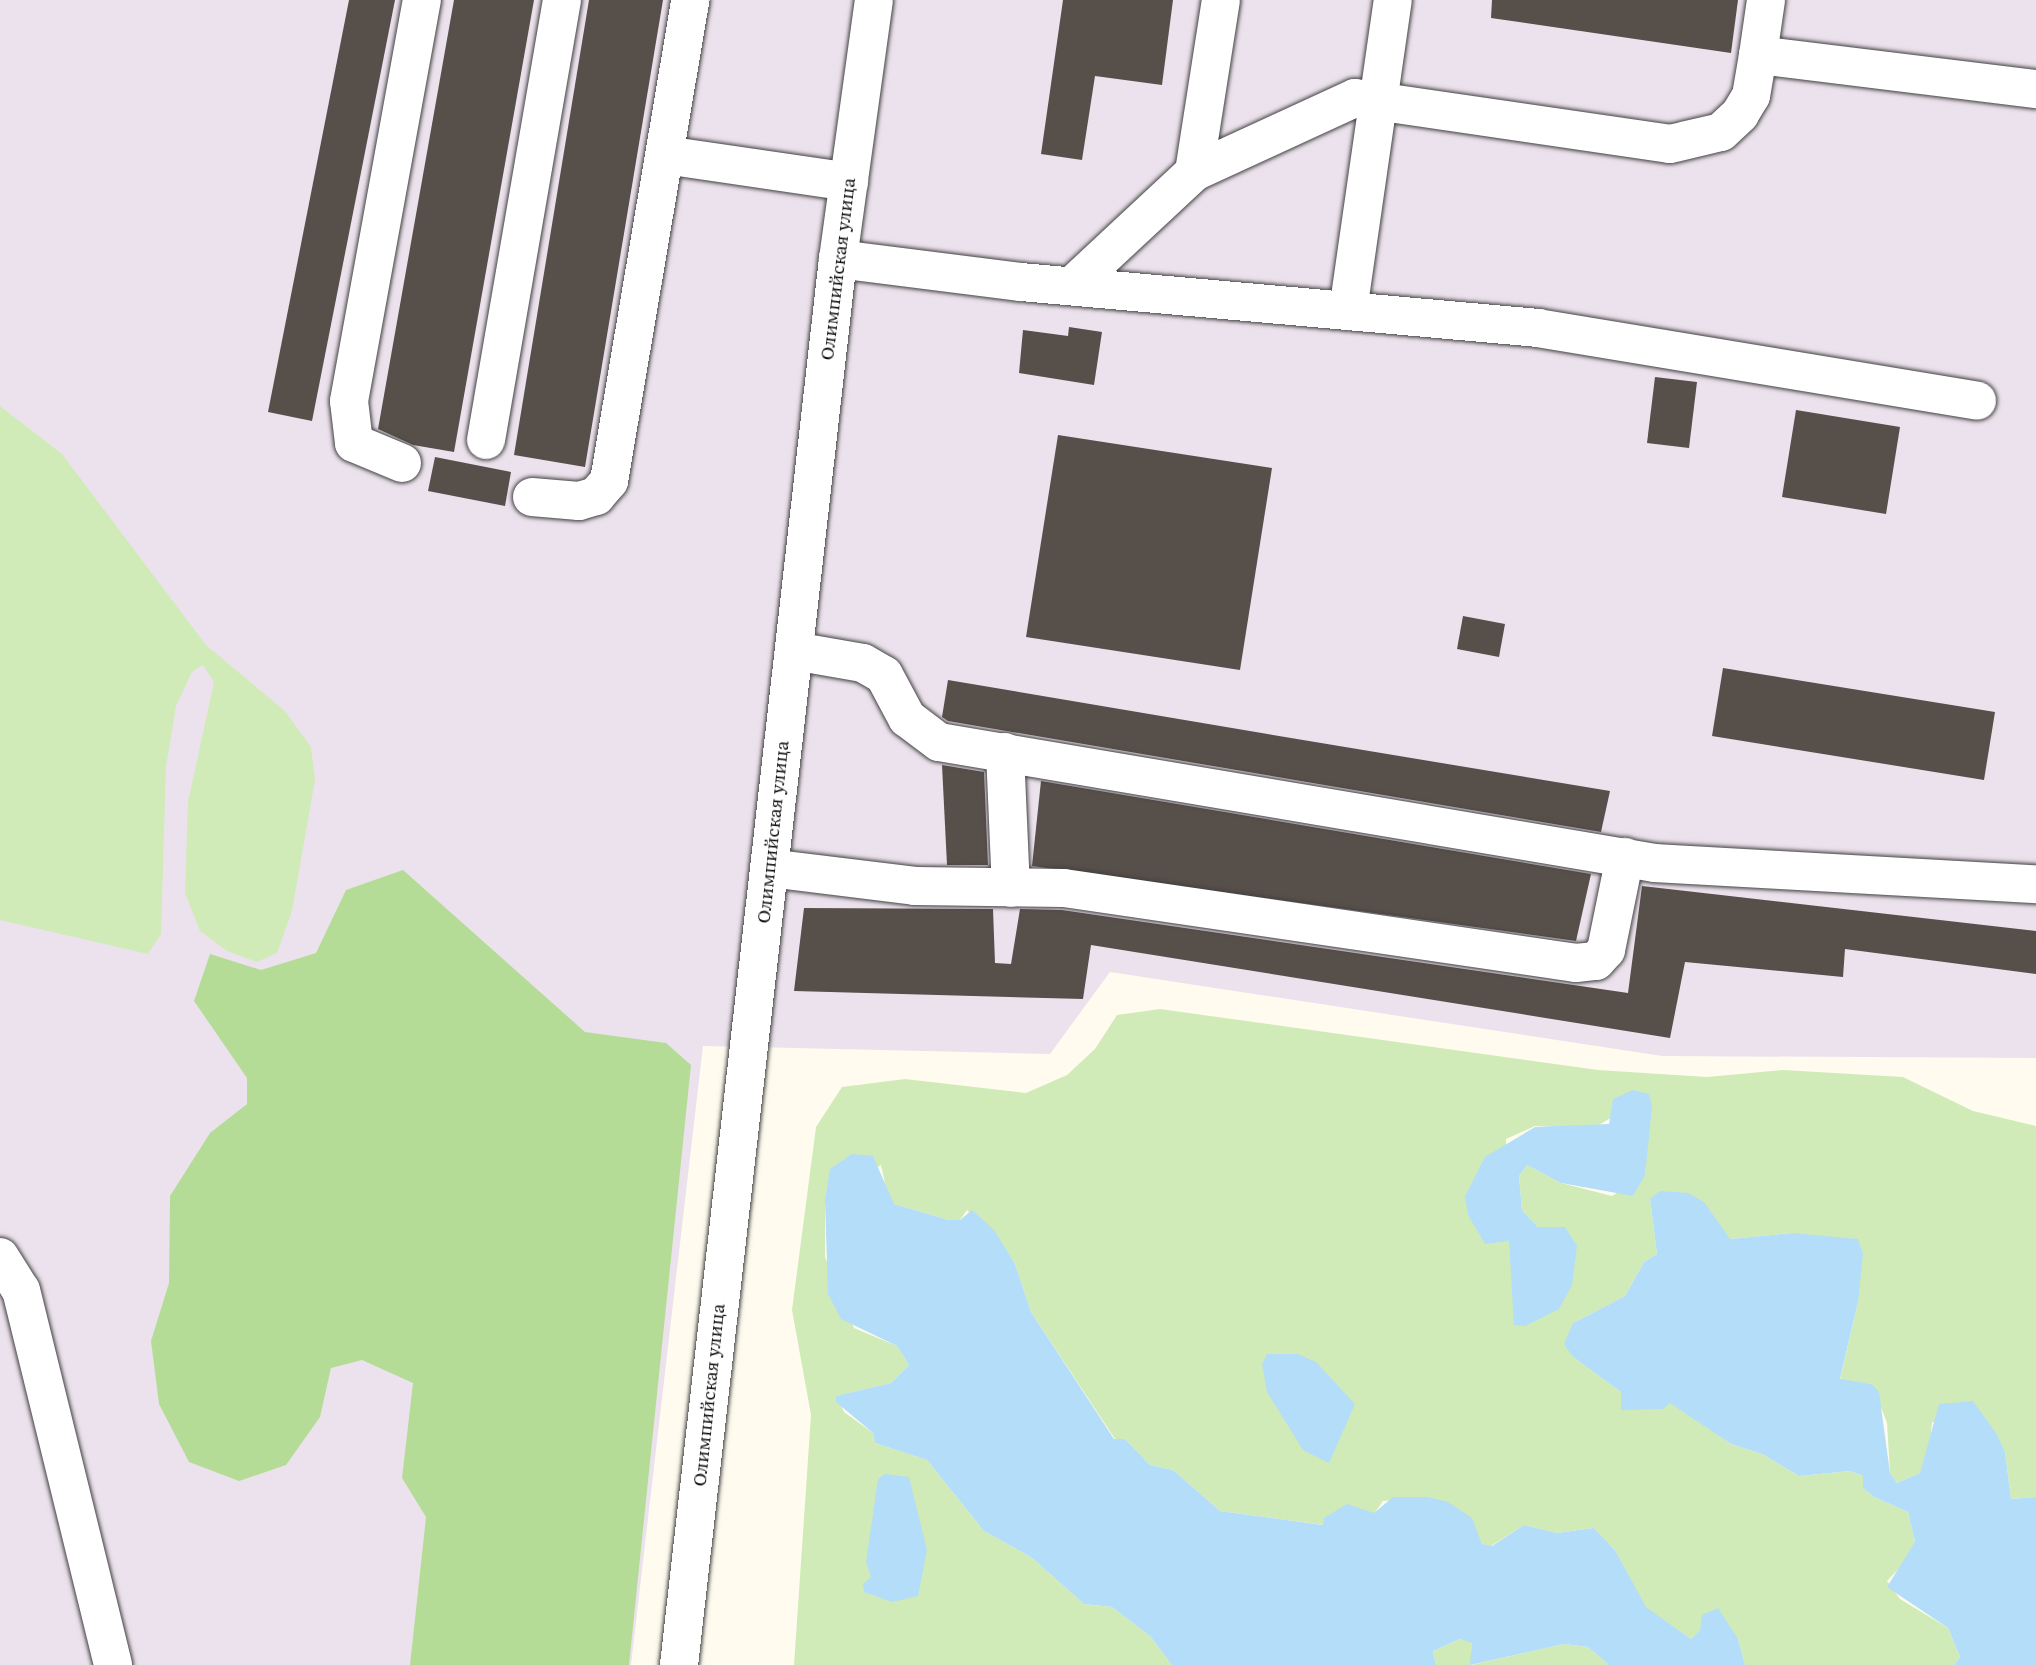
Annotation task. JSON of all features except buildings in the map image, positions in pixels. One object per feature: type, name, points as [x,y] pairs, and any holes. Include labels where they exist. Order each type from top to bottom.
[{"type":"street","points":[[402,463],[354,443],[349,401],[422,0]]},
{"type":"street","points":[[486,440],[562,0]]},
{"type":"street","points":[[532,497],[579,501],[596,496],[608,481],[690,0]]},
{"type":"street","name":"Олимпийская улица","points":[[679,1665],[838,259],[874,0]]},
{"type":"street","points":[[1194,172],[1221,0]]},
{"type":"street","points":[[1348,311],[1393,0]]},
{"type":"street","points":[[1073,285],[1194,172],[1329,106],[1379,98],[1670,144],[1721,132],[1740,114],[1751,96],[1766,0]]},
{"type":"street","points":[[1758,55],[2036,89]]},
{"type":"street","points":[[665,155],[849,182]]},
{"type":"street","points":[[838,259],[1073,285],[1538,328],[1977,401]]},
{"type":"street","points":[[793,651],[863,663],[884,675],[919,732],[939,742],[1625,857],[1722,869],[2036,884]]},
{"type":"street","points":[[1005,752],[1011,888]]},
{"type":"street","points":[[769,868],[915,886],[1077,890],[1576,963],[1596,961],[1606,950],[1625,857]]},
{"type":"street","points":[[0,1257],[21,1290],[113,1665]]},
{"type":"shaded area","points":[[0,0],[2036,0],[2036,1058],[1662,1056],[1110,972],[1050,1054],[703,1046],[631,1665],[0,1665]]},
{"type":"green space","points":[[0,406],[62,454],[206,645],[285,711],[311,747],[315,780],[292,911],[277,953],[257,962],[227,951],[200,931],[185,893],[188,802],[214,682],[203,665],[192,672],[176,706],[166,767],[161,934],[148,954],[0,920]]},
{"type":"green space","points":[[403,870],[585,1032],[666,1043],[691,1065],[629,1665],[410,1665],[426,1517],[402,1478],[413,1383],[362,1360],[331,1368],[320,1417],[286,1465],[239,1481],[189,1462],[159,1404],[151,1341],[169,1283],[170,1196],[210,1133],[247,1104],[247,1078],[194,1001],[210,954],[261,970],[316,953],[346,890]]},
{"type":"green space","points":[[1160,1009],[1598,1070],[1707,1077],[1783,1070],[1903,1077],[1973,1111],[2036,1126],[2036,1497],[2011,1499],[2005,1452],[1932,1422],[1929,1454],[1920,1473],[1897,1483],[1890,1473],[1887,1423],[1872,1384],[1840,1380],[1858,1302],[1792,1233],[1730,1239],[1650,1199],[1657,1254],[1644,1262],[1625,1296],[1573,1323],[1573,1357],[1621,1392],[1670,1402],[1731,1444],[1762,1454],[1799,1476],[1850,1471],[1863,1476],[1863,1488],[1874,1497],[1908,1512],[1915,1542],[1910,1557],[1887,1581],[1900,1599],[1948,1628],[1960,1657],[1954,1665],[1745,1665],[1738,1639],[1701,1631],[1691,1639],[1645,1607],[1615,1550],[1594,1528],[1557,1533],[1524,1525],[1491,1546],[1482,1544],[1471,1518],[1428,1497],[1383,1501],[1374,1514],[1324,1525],[1220,1511],[1173,1470],[1150,1465],[1125,1439],[1115,1439],[1031,1312],[1015,1264],[967,1210],[960,1220],[949,1220],[894,1204],[888,1197],[881,1165],[825,1201],[825,1257],[854,1328],[897,1346],[909,1365],[891,1383],[837,1396],[844,1412],[873,1433],[875,1443],[927,1460],[984,1531],[1031,1557],[1084,1604],[1112,1607],[1150,1636],[1172,1665],[794,1665],[811,1415],[792,1310],[816,1127],[842,1087],[905,1079],[1026,1093],[1067,1075],[1095,1049],[1117,1015]],"holes":[[[1649,1095],[1645,1175],[1612,1196],[1561,1183],[1527,1165],[1519,1176],[1522,1210],[1538,1227],[1512,1259],[1506,1139],[1535,1126],[1594,1128]]]},
{"type":"green space","points":[[1460,1639],[1472,1642],[1471,1665],[1436,1665],[1433,1651]]},
{"type":"green space","points":[[1564,1644],[1588,1647],[1609,1665],[1471,1665]]},
{"type":"water","points":[[1633,1090],[1649,1094],[1652,1107],[1645,1175],[1633,1196],[1561,1183],[1527,1165],[1519,1176],[1522,1210],[1538,1227],[1565,1227],[1577,1246],[1572,1285],[1559,1309],[1525,1326],[1514,1325],[1509,1241],[1485,1244],[1468,1215],[1465,1196],[1485,1157],[1535,1127],[1609,1124],[1613,1099]]},
{"type":"water","points":[[852,1154],[873,1156],[894,1204],[949,1220],[960,1220],[972,1210],[994,1230],[1015,1264],[1031,1312],[1114,1439],[1125,1439],[1150,1465],[1173,1470],[1220,1511],[1323,1525],[1324,1518],[1347,1504],[1374,1513],[1393,1497],[1428,1497],[1448,1502],[1472,1518],[1482,1544],[1492,1546],[1524,1525],[1557,1533],[1594,1528],[1615,1550],[1646,1607],[1691,1639],[1700,1631],[1702,1615],[1718,1608],[1738,1639],[1745,1665],[1609,1665],[1588,1647],[1564,1644],[1470,1665],[1472,1643],[1460,1639],[1433,1651],[1436,1665],[1172,1665],[1150,1636],[1112,1607],[1084,1604],[1031,1557],[984,1531],[927,1460],[875,1443],[873,1433],[836,1402],[836,1396],[891,1383],[909,1365],[897,1346],[841,1319],[828,1294],[825,1201],[830,1169]]},
{"type":"water","points":[[1660,1191],[1688,1193],[1704,1202],[1730,1239],[1792,1233],[1858,1239],[1863,1254],[1858,1302],[1840,1379],[1872,1384],[1879,1392],[1890,1473],[1897,1483],[1920,1473],[1939,1404],[1973,1401],[1996,1433],[2005,1452],[2011,1499],[2036,1497],[2036,1665],[1954,1665],[1960,1657],[1948,1628],[1887,1587],[1915,1542],[1908,1512],[1874,1497],[1863,1488],[1863,1476],[1850,1471],[1799,1476],[1762,1454],[1731,1444],[1670,1403],[1663,1409],[1621,1410],[1621,1392],[1573,1357],[1564,1344],[1573,1323],[1625,1296],[1644,1262],[1657,1254],[1650,1199]]},
{"type":"water","points":[[1267,1354],[1298,1354],[1316,1362],[1355,1404],[1329,1463],[1303,1450],[1267,1392],[1262,1364]]},
{"type":"water","points":[[885,1474],[909,1477],[927,1550],[918,1596],[892,1602],[864,1592],[863,1584],[871,1577],[866,1562],[878,1479]]}]
